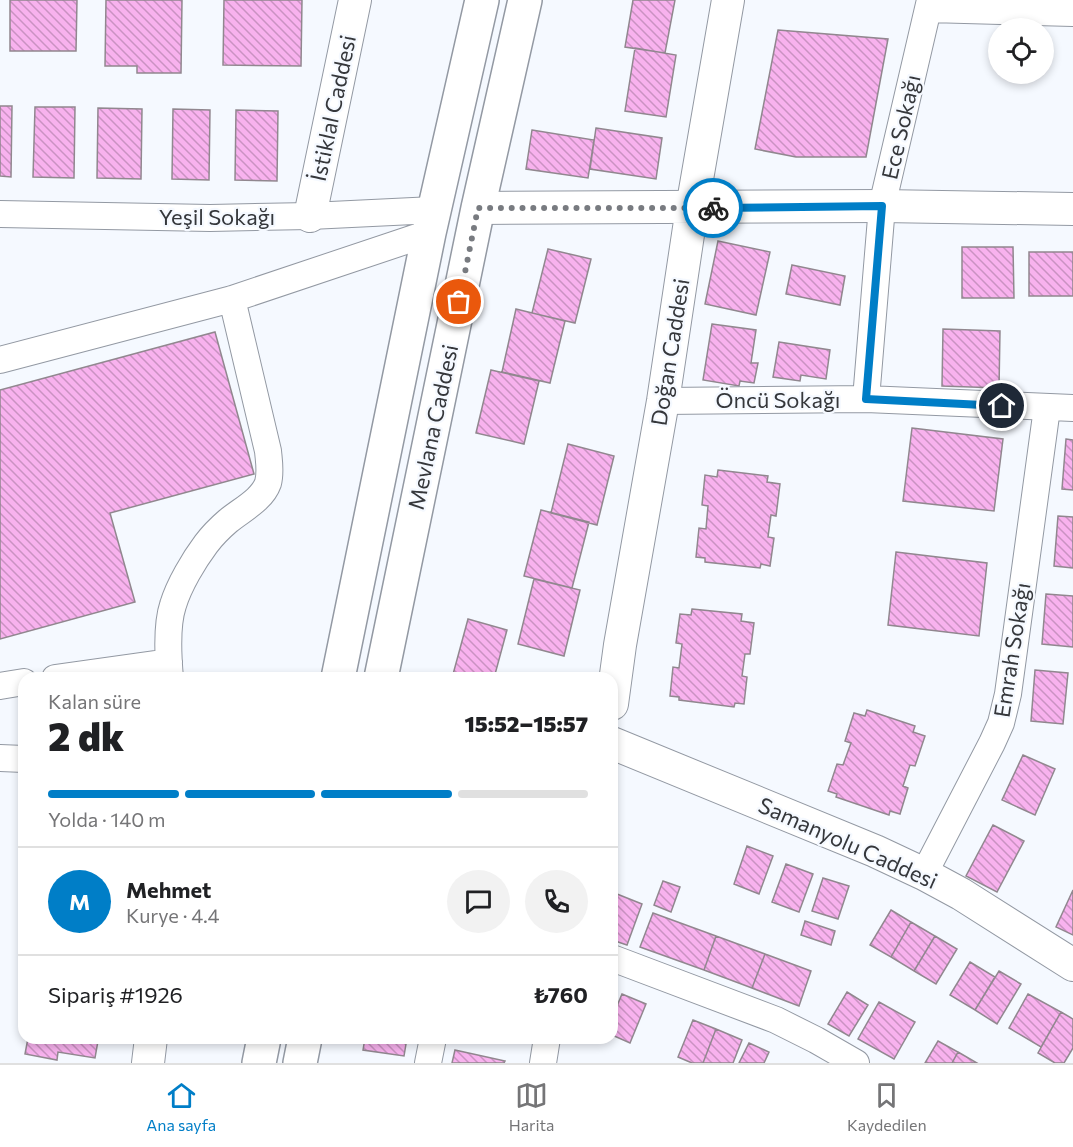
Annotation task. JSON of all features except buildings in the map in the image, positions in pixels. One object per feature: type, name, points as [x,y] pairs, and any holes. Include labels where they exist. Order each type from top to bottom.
[{"type":"main road","name":"Mevlana Caddesi","points":[[339,672],[432,221],[482,0]]},
{"type":"main road","name":"Mevlana Caddesi","points":[[382,672],[478,208],[525,0]]},
{"type":"main road","points":[[259,1063],[263,1044]]},
{"type":"main road","points":[[300,1063],[304,1044]]},
{"type":"street","name":"İstiklal Caddesi","points":[[310,216],[355,0]]},
{"type":"street","name":"Doğan Caddesi","points":[[616,672],[728,0]]},
{"type":"street","points":[[929,4],[1073,12]]},
{"type":"street","name":"Ece Sokağı","points":[[866,399],[882,206],[929,4]]},
{"type":"street","points":[[478,208],[882,206],[1073,209]]},
{"type":"street","name":"Yeşil Sokağı","points":[[0,214],[210,218],[310,216],[432,221]]},
{"type":"street","points":[[0,360],[232,299],[432,221]]},
{"type":"street","points":[[141,672],[170,670],[169,631],[173,605],[186,575],[206,544],[226,523],[258,498],[267,486],[270,470],[268,451],[232,299]]},
{"type":"street","name":"Öncü Sokağı","points":[[663,401],[866,399],[1073,408]]},
{"type":"street","name":"Emrah Sokağı","points":[[924,874],[1001,723],[1008,694],[1047,408]]},
{"type":"street","points":[[0,686],[18,683]]},
{"type":"street","name":"Samanyolu Caddesi","points":[[618,745],[875,851],[924,874],[961,894],[1073,965]]},
{"type":"street","points":[[0,758],[18,759]]},
{"type":"street","points":[[618,960],[776,1020],[856,1063]]},
{"type":"street","points":[[148,1063],[151,1044]]},
{"type":"street","points":[[428,1063],[432,1044]]},
{"type":"street","points":[[543,1063],[546,1044]]},
{"type":"way so far","points":[[459,302],[478,208],[713,208]]},
{"type":"route","points":[[713,208],[882,206],[866,399],[1002,406]]}]
